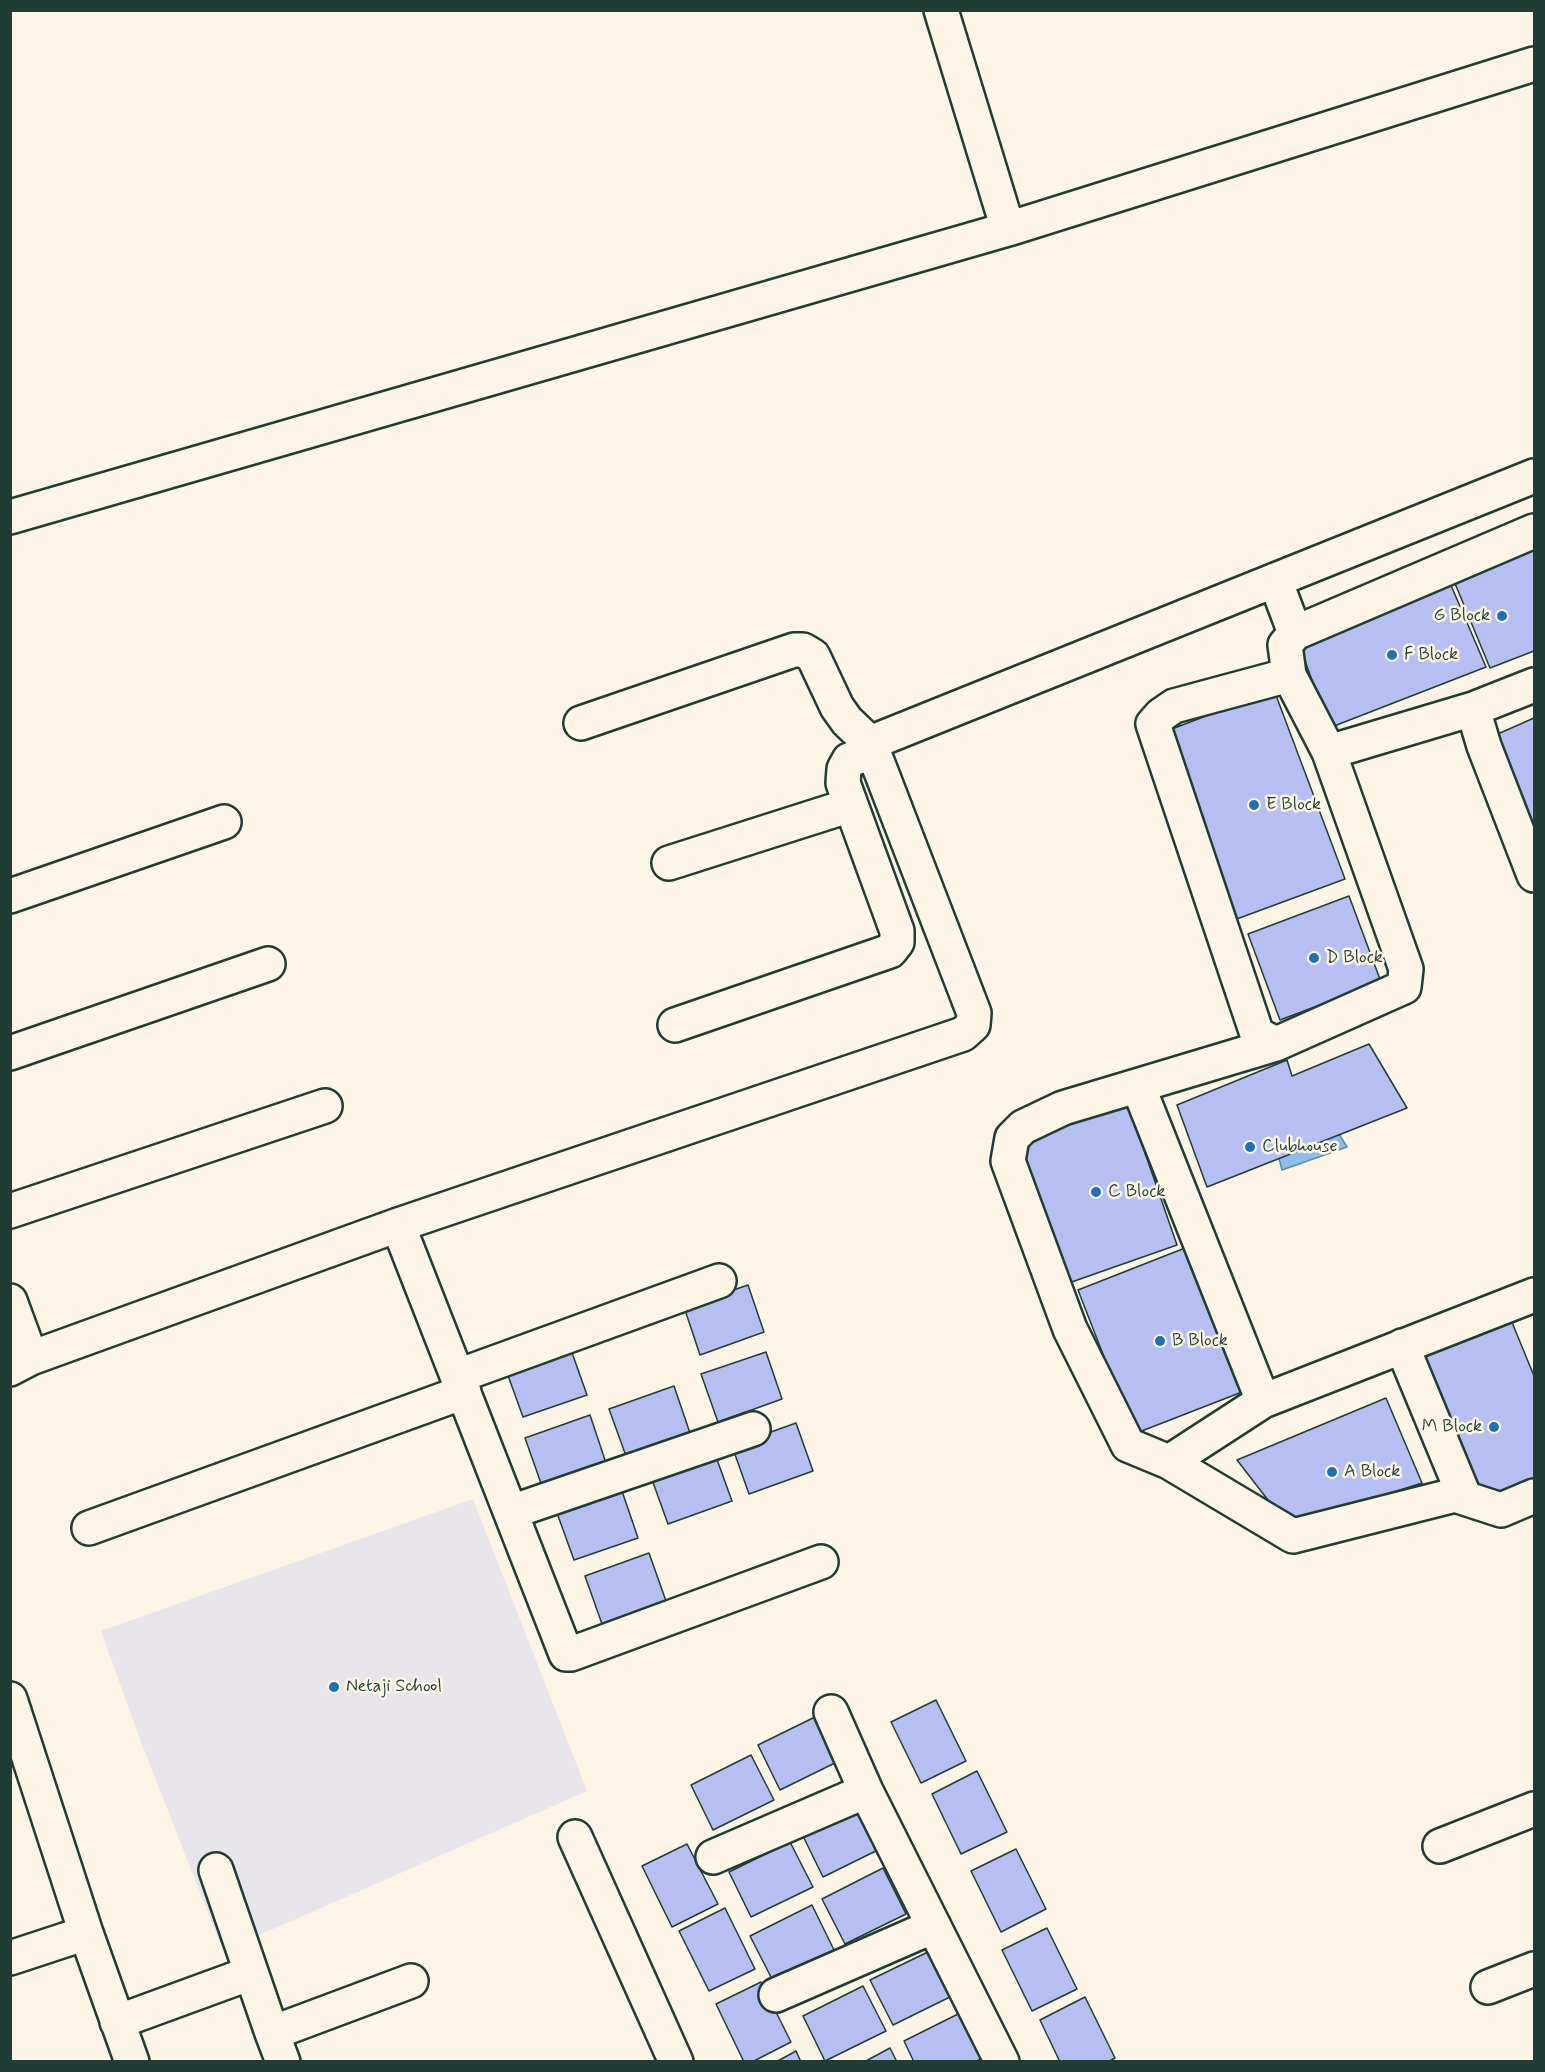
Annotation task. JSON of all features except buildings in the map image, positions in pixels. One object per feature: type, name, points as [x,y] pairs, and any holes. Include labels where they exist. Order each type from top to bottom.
[{"type":"street","points":[[941,10],[1008,229]]},
{"type":"street","points":[[10,517],[1008,229],[1534,64]]},
{"type":"street","points":[[675,1025],[890,951],[897,942],[897,931],[843,783],[844,769],[849,760],[872,748],[1275,580],[1534,476]]},
{"type":"street","points":[[1534,531],[1295,633],[1285,645],[1289,675],[1329,752],[1406,969],[1404,987],[1276,1044],[1063,1108],[1023,1127],[1012,1138],[1008,1161],[1070,1329],[1128,1445],[1169,1462],[1293,1536],[1455,1495],[1501,1510],[1534,1496]]},
{"type":"street","points":[[1275,580],[1295,633]]},
{"type":"street","points":[[10,1301],[21,1364],[398,1226],[963,1034],[973,1025],[974,1013],[872,748],[837,707],[813,656],[803,650],[794,651],[581,723]]},
{"type":"street","points":[[1276,1044],[1257,1034],[1153,724],[1174,705],[1289,675]]},
{"type":"street","points":[[1329,752],[1473,709],[1534,685]]},
{"type":"street","points":[[1473,709],[1484,746],[1534,875]]},
{"type":"street","points":[[669,863],[851,805]]},
{"type":"street","points":[[10,896],[224,822]]},
{"type":"street","points":[[10,1053],[268,964]]},
{"type":"street","points":[[1138,1086],[1263,1401]]},
{"type":"street","points":[[10,1211],[324,1106]]},
{"type":"street","points":[[398,1226],[566,1654],[821,1562]]},
{"type":"street","points":[[89,1528],[719,1281]]},
{"type":"street","points":[[1169,1462],[1263,1401],[1534,1295]]},
{"type":"street","points":[[1402,1346],[1465,1498]]},
{"type":"street","points":[[511,1512],[753,1429]]},
{"type":"street","points":[[10,1699],[24,1788],[86,1933],[132,2061]]},
{"type":"street","points":[[831,1712],[866,1791],[1002,2061]]},
{"type":"street","points":[[713,1857],[866,1791]]},
{"type":"street","points":[[1440,1846],[1534,1809]]},
{"type":"street","points":[[575,1837],[676,2061]]},
{"type":"street","points":[[216,1870],[278,2047],[411,1981]]},
{"type":"street","points":[[776,1995],[934,1926]]},
{"type":"street","points":[[10,1958],[86,1933]]},
{"type":"street","points":[[1488,1987],[1534,1969]]},
{"type":"street","points":[[117,2022],[251,1973]]},
{"type":"shaded area","name":"Netaji School","points":[[473,1499],[587,1791],[223,1951],[141,1742],[101,1631]]},
{"type":"water","points":[[1327,1114],[1347,1147],[1282,1170],[1278,1155]]},
{"type":"place","name":"G Block","points":[[1502,616]]},
{"type":"place","name":"F Block","points":[[1392,655]]},
{"type":"place","name":"E Block","points":[[1254,805]]},
{"type":"place","name":"D Block","points":[[1314,958]]},
{"type":"place","name":"Clubhouse","points":[[1250,1147]]},
{"type":"place","name":"C Block","points":[[1096,1192]]},
{"type":"place","name":"B Block","points":[[1160,1341]]},
{"type":"place","name":"M Block","points":[[1494,1427]]},
{"type":"place","name":"A Block","points":[[1332,1472]]},
{"type":"place","name":"Netaji School","points":[[334,1687]]}]
